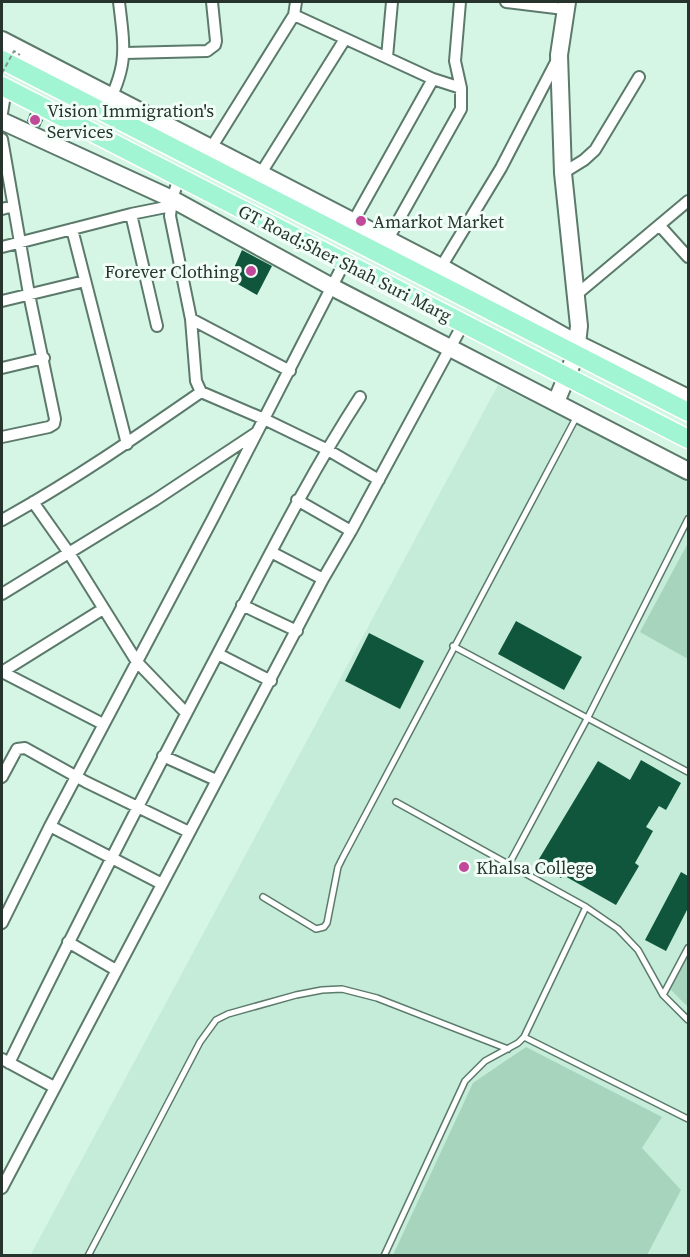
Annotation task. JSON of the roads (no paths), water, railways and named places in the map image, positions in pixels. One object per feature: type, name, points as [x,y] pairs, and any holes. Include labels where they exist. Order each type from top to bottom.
[{"type":"main road","points":[[556,402],[577,349],[576,295],[563,173],[557,5]]},
{"type":"main road","points":[[2,40],[108,104],[211,148],[441,267],[577,349],[688,398]]},
{"type":"main road","name":"GT Road;Sher Shah Suri Marg","points":[[2,60],[108,104],[577,349],[688,412]]},
{"type":"main road","name":"GT Road;Sher Shah Suri Marg","points":[[3,83],[179,178],[688,439]]},
{"type":"main road","points":[[2,121],[171,203],[688,471]]},
{"type":"street","points":[[108,104],[123,66],[125,53],[119,2]]},
{"type":"street","points":[[125,53],[212,49],[216,41],[212,2]]},
{"type":"street","points":[[211,148],[294,15],[296,2]]},
{"type":"street","points":[[387,57],[392,2]]},
{"type":"street","points":[[388,239],[458,116],[462,103],[455,60],[460,2]]},
{"type":"street","points":[[506,2],[557,5]]},
{"type":"street","points":[[294,15],[433,79],[461,88]]},
{"type":"street","points":[[261,173],[345,39]]},
{"type":"street","points":[[441,267],[501,168],[559,55]]},
{"type":"street","points":[[563,173],[595,150],[639,77]]},
{"type":"street","points":[[353,222],[433,79]]},
{"type":"street","points":[[2,113],[3,83]]},
{"type":"street","points":[[2,139],[55,419],[54,424],[49,427],[2,437]]},
{"type":"street","points":[[179,178],[171,203],[171,221],[191,319],[196,381],[201,392],[326,449],[379,480]]},
{"type":"street","points":[[576,295],[688,201]]},
{"type":"street","points":[[2,247],[171,203]]},
{"type":"street","points":[[2,209],[13,206]]},
{"type":"street","points":[[131,214],[157,326]]},
{"type":"street","points":[[660,226],[688,257]]},
{"type":"street","points":[[72,229],[127,444]]},
{"type":"street","points":[[2,923],[50,825],[290,372],[344,262]]},
{"type":"street","points":[[2,301],[85,281]]},
{"type":"street","points":[[191,319],[290,372]]},
{"type":"street","points":[[2,1188],[323,579],[463,324]]},
{"type":"street","points":[[2,368],[44,358]]},
{"type":"street","points":[[2,520],[127,444],[201,392]]},
{"type":"street","points":[[54,1087],[5,1061],[113,858],[163,756],[297,500],[326,449],[360,397]]},
{"type":"street","points":[[2,594],[154,500],[256,433]]},
{"type":"street","points":[[297,500],[351,531]]},
{"type":"street","points":[[33,502],[69,553],[137,662],[186,712]]},
{"type":"street","points":[[271,552],[323,579]]},
{"type":"street","points":[[242,605],[297,631]]},
{"type":"street","points":[[2,672],[103,609]]},
{"type":"street","points":[[218,654],[271,681]]},
{"type":"street","points":[[2,672],[103,724]]},
{"type":"street","points":[[2,777],[17,749],[21,748],[189,832]]},
{"type":"street","points":[[163,756],[216,780]]},
{"type":"street","points":[[50,825],[162,884]]},
{"type":"street","points":[[68,942],[116,970]]},
{"type":"lane","points":[[263,897],[316,929],[324,927],[329,919],[338,867],[453,646],[578,414]]},
{"type":"lane","points":[[509,864],[587,719],[688,519]]},
{"type":"lane","points":[[453,646],[688,772]]},
{"type":"lane","points":[[396,802],[586,907],[618,929],[638,950],[663,995],[688,1020]]},
{"type":"lane","points":[[384,1256],[465,1081],[484,1061],[524,1037],[586,907]]},
{"type":"lane","points":[[663,995],[688,948]]},
{"type":"lane","points":[[88,1256],[200,1042],[216,1020],[228,1014],[296,995],[342,989],[377,998],[508,1048]]},
{"type":"lane","points":[[524,1037],[688,1119]]},
{"type":"place","name":"Vision Immigration's Services","points":[[35,120]]},
{"type":"place","name":"Amarkot Market","points":[[361,221]]},
{"type":"place","name":"Forever Clothing","points":[[251,271]]},
{"type":"place","name":"Khalsa College","points":[[464,867]]}]
